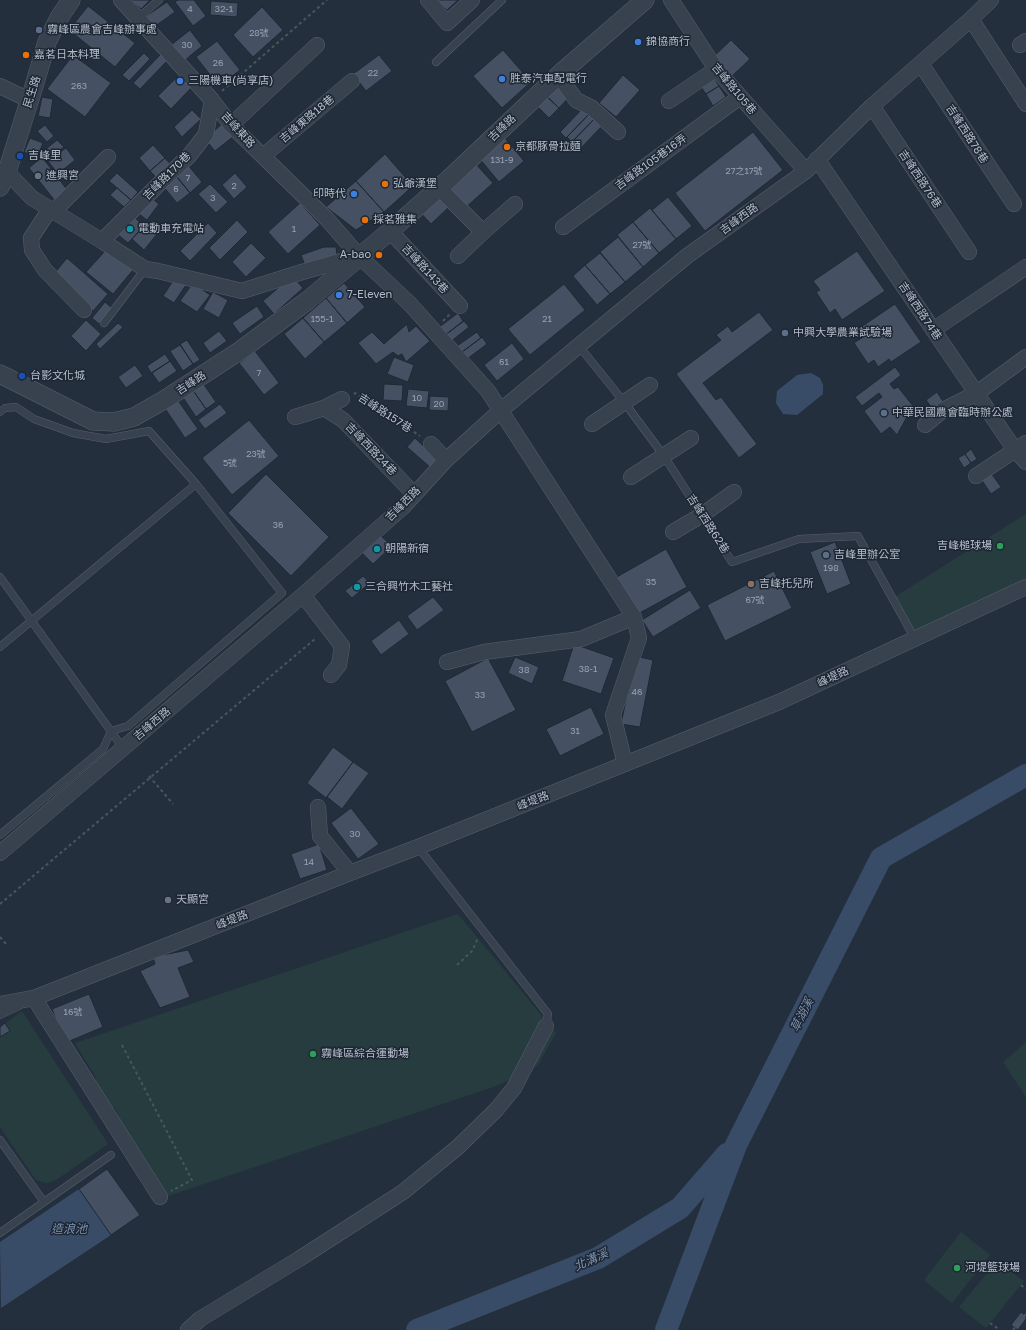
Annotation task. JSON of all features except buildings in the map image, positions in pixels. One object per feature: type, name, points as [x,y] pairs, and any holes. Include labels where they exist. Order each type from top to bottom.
[{"type":"street","name":"民生路","points":[[3,180],[47,42],[59,18],[71,0]]},
{"type":"street","name":"吉峰東路","points":[[121,0],[212,100],[231,125],[327,219],[359,256]]},
{"type":"street","points":[[428,0],[447,23],[472,0]]},
{"type":"street","name":"吉峰路","points":[[0,374],[93,421],[114,422],[134,418],[241,350],[307,301],[439,188],[562,72],[645,0]]},
{"type":"street","name":"吉峰路105巷","points":[[671,0],[716,69],[806,171]]},
{"type":"street","name":"吉峰西路","points":[[0,853],[403,507],[446,460],[500,411],[687,256],[806,171],[872,106],[972,19],[991,0]]},
{"type":"street","points":[[972,19],[1026,104]]},
{"type":"street","points":[[231,125],[317,45]]},
{"type":"street","name":"吉峰西路78巷","points":[[921,64],[1014,204]]},
{"type":"street","points":[[670,101],[716,69]]},
{"type":"street","points":[[562,72],[564,83],[576,100],[592,108],[618,132]]},
{"type":"street","name":"吉峰東路18巷","points":[[263,156],[352,81]]},
{"type":"street","points":[[0,86],[29,100]]},
{"type":"street","name":"吉峰路105巷16弄","points":[[563,227],[740,97]]},
{"type":"street","name":"吉峰路170巷","points":[[102,241],[189,156],[206,134],[212,100]]},
{"type":"street","name":"吉峰西路76巷","points":[[872,106],[968,252]]},
{"type":"street","points":[[84,310],[45,270],[32,250],[31,238],[52,210],[108,157]]},
{"type":"street","name":"吉峰西路74巷","points":[[817,159],[977,393],[1021,446],[1026,462]]},
{"type":"street","name":"吉峰路","points":[[3,180],[145,269],[242,291],[359,256]]},
{"type":"street","points":[[439,188],[483,232]]},
{"type":"street","points":[[458,256],[515,204]]},
{"type":"street","name":"吉峰路143巷","points":[[390,231],[460,306]]},
{"type":"street","points":[[359,256],[410,304],[488,391],[634,617],[639,638],[614,715],[625,764]]},
{"type":"street","points":[[933,330],[1026,267]]},
{"type":"street","points":[[925,425],[943,410],[977,393],[1026,357]]},
{"type":"street","points":[[592,424],[650,385]]},
{"type":"street","name":"吉峰路157巷","points":[[295,417],[324,408],[342,399]]},
{"type":"street","name":"吉峰西路24巷","points":[[324,408],[343,420],[414,494]]},
{"type":"street","points":[[631,477],[691,438]]},
{"type":"street","points":[[431,444],[446,460]]},
{"type":"street","points":[[976,476],[1021,446]]},
{"type":"street","points":[[673,532],[702,515],[734,492]]},
{"type":"street","name":"峰堤路","points":[[0,1004],[34,998],[418,847],[779,702],[1026,588]]},
{"type":"street","points":[[303,594],[342,646],[339,665],[331,675]]},
{"type":"street","points":[[446,662],[484,652],[581,639],[634,617]]},
{"type":"street","points":[[318,807],[320,836],[350,873]]},
{"type":"street","points":[[34,998],[160,1196]]},
{"type":"street","points":[[188,1330],[200,1319],[299,1259],[403,1192],[458,1147],[496,1110],[514,1088],[546,1026]]},
{"type":"lane","points":[[138,18],[160,0]]},
{"type":"lane","points":[[436,62],[502,0]]},
{"type":"lane","points":[[104,323],[145,269]]},
{"type":"lane","name":"吉峰西路62巷","points":[[579,346],[624,402],[664,456],[732,562],[799,539],[858,536],[915,639]]},
{"type":"lane","points":[[0,412],[5,408],[16,407],[34,419],[73,433],[106,439],[149,431],[196,484],[282,593],[128,726],[111,731],[103,749],[0,835]]},
{"type":"lane","points":[[0,647],[196,484]]},
{"type":"lane","points":[[0,577],[123,748]]},
{"type":"lane","points":[[418,847],[548,1014],[546,1026]]},
{"type":"lane","points":[[0,1016],[34,998]]},
{"type":"lane","points":[[0,1140],[44,1202]]},
{"type":"lane","points":[[0,1233],[111,1155]]},
{"type":"path","points":[[212,100],[326,0]]},
{"type":"path","points":[[433,329],[460,306]]},
{"type":"path","name":"吉峰路157巷","points":[[342,399],[356,393],[431,444]]},
{"type":"path","points":[[0,904],[315,639]]},
{"type":"path","points":[[150,777],[173,804]]},
{"type":"path","points":[[457,965],[472,951],[482,930]]},
{"type":"path","points":[[0,937],[7,945]]},
{"type":"path","points":[[122,1045],[192,1180],[160,1196]]},
{"type":"path","points":[[1021,1285],[1026,1288]]},
{"type":"path","points":[[1013,1330],[1026,1314]]},
{"type":"path","points":[[990,1323],[1000,1330]]},
{"type":"green space","name":"吉峰槌球場","points":[[1026,514],[1026,579],[912,634],[893,598]]},
{"type":"green space","name":"霧峰區綜合運動場","points":[[458,914],[556,1033],[538,1065],[499,1085],[168,1196],[138,1147],[135,1148],[118,1117],[119,1116],[115,1108],[112,1110],[95,1079],[96,1078],[75,1043]]},
{"type":"green space","points":[[22,1011],[108,1144],[56,1180],[47,1183],[35,1179],[0,1127],[0,1027]]},
{"type":"green space","points":[[1026,1042],[1026,1097],[1003,1062]]},
{"type":"green space","name":"河堤籃球場","points":[[961,1232],[990,1255],[952,1303],[924,1280]]},
{"type":"green space","name":"河堤籃球場","points":[[997,1261],[1024,1281],[986,1328],[959,1307]]},
{"type":"water","points":[[811,373],[820,378],[823,385],[823,394],[797,415],[783,414],[776,403],[777,391],[797,375]]},
{"type":"water","name":"造浪池","points":[[79,1189],[111,1235],[1,1308],[0,1242]]},
{"type":"waterway","name":"草湖溪","points":[[666,1330],[736,1145],[881,858],[1026,775]]},
{"type":"waterway","name":"北溝溪","points":[[417,1330],[598,1258],[680,1208],[727,1154]]},
{"type":"place","name":"霧峰區農會吉峰辦事處","points":[[39,30]]},
{"type":"place","name":"錦協商行","points":[[638,42]]},
{"type":"place","name":"嘉茗日本料理","points":[[26,55]]},
{"type":"place","name":"胜泰汽車配電行","points":[[502,79]]},
{"type":"place","name":"三陽機車(尚享店)","points":[[180,81]]},
{"type":"place","name":"京都豚骨拉麵","points":[[507,147]]},
{"type":"place","name":"吉峰里","points":[[20,156]]},
{"type":"place","name":"進興宮","points":[[38,176]]},
{"type":"place","name":"弘爺漢堡","points":[[385,184]]},
{"type":"place","name":"印時代","points":[[354,194]]},
{"type":"place","name":"採茗雅集","points":[[365,220]]},
{"type":"place","name":"電動車充電站","points":[[130,229]]},
{"type":"place","name":"A-bao","points":[[379,255]]},
{"type":"place","name":"7-Eleven","points":[[339,295]]},
{"type":"place","name":"中興大學農業試驗場","points":[[785,333]]},
{"type":"place","name":"台影文化城","points":[[22,376]]},
{"type":"place","name":"中華民國農會臨時辦公處","points":[[884,413]]},
{"type":"place","name":"吉峰槌球場","points":[[1000,546]]},
{"type":"place","name":"朝陽新宿","points":[[377,549]]},
{"type":"place","name":"吉峰里辦公室","points":[[826,555]]},
{"type":"place","name":"吉峰托兒所","points":[[751,584]]},
{"type":"place","name":"三合興竹木工藝社","points":[[357,587]]},
{"type":"place","name":"天顯宮","points":[[168,900]]},
{"type":"place","name":"霧峰區綜合運動場","points":[[313,1054]]},
{"type":"place","name":"河堤籃球場","points":[[957,1268]]}]
